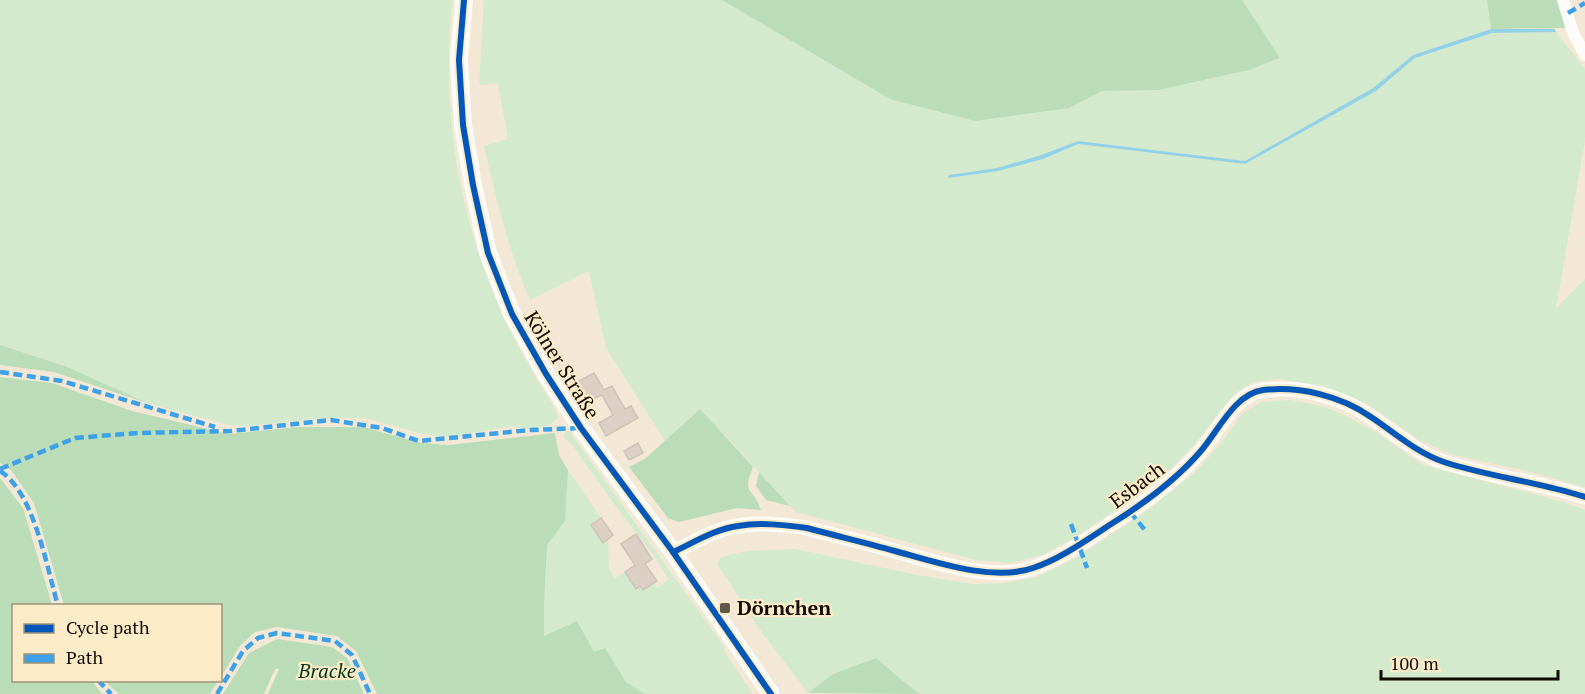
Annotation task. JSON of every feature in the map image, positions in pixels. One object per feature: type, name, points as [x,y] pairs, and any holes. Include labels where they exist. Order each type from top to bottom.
[{"type":"main road","name":"Kölner Straße","points":[[464,0],[459,60],[463,125],[472,185],[488,253],[512,314],[546,374],[581,428],[673,552],[771,694]]},
{"type":"street","points":[[1563,0],[1573,33],[1585,55]]},
{"type":"street","name":"Esbach","points":[[673,552],[715,532],[737,526],[789,525],[968,569],[1003,572],[1032,568],[1077,546],[1155,494],[1186,468],[1246,397],[1260,391],[1275,389],[1323,395],[1351,405],[1424,453],[1443,462],[1532,482],[1585,497]]},
{"type":"green space","points":[[0,0],[452,0],[449,56],[451,110],[457,163],[467,214],[482,263],[502,312],[558,418],[550,425],[529,429],[512,426],[449,437],[423,434],[364,418],[325,418],[246,426],[229,425],[147,403],[65,366],[0,345]]},
{"type":"green space","points":[[484,0],[722,0],[794,41],[1069,108],[1102,91],[1158,90],[1279,58],[1242,0],[1487,0],[1491,29],[1413,55],[1373,88],[1245,161],[1078,141],[997,168],[948,178],[998,171],[1043,159],[1078,144],[1245,164],[1376,91],[1415,58],[1492,33],[1556,32],[1585,69],[1585,141],[1556,308],[1585,279],[1585,487],[1527,471],[1453,455],[1421,441],[1366,403],[1324,386],[1279,379],[1253,382],[1234,394],[1198,440],[1172,468],[1132,499],[1072,539],[1042,555],[1010,563],[976,560],[796,512],[700,409],[665,441],[606,348],[589,271],[530,300],[509,243],[484,146],[508,139],[498,83],[479,85]]},
{"type":"green space","points":[[722,0],[1242,0],[1280,58],[1249,70],[1158,90],[1102,91],[1069,108],[975,121],[890,99]]},
{"type":"green space","points":[[1487,0],[1559,0],[1566,28],[1491,29]]},
{"type":"green space","points":[[0,345],[65,366],[147,403],[54,372],[0,365]]},
{"type":"green space","points":[[0,377],[52,383],[132,411],[229,434],[298,427],[363,427],[421,443],[449,445],[555,433],[559,455],[568,470],[565,521],[547,545],[544,636],[577,621],[594,652],[605,648],[626,682],[645,694],[377,694],[356,651],[337,636],[277,627],[255,632],[240,646],[222,675],[222,604],[64,604],[34,503],[11,470],[0,463]]},
{"type":"green space","points":[[1288,400],[1313,404],[1338,412],[1374,431],[1423,465],[1560,501],[1585,510],[1585,694],[919,694],[876,658],[833,674],[808,693],[763,634],[717,564],[720,558],[728,555],[750,551],[795,549],[917,575],[973,584],[1005,583],[1037,577],[1074,559],[1143,514],[1192,475],[1219,446],[1242,414],[1261,402]]},
{"type":"green space","points":[[700,409],[753,467],[748,487],[761,510],[737,508],[679,522],[668,518],[629,467],[646,458]]},
{"type":"green space","points":[[569,431],[723,645],[727,656],[753,694],[645,694],[626,682],[616,668],[594,653],[544,637],[547,545],[565,521],[568,470],[601,518],[591,525],[603,542],[608,539],[609,569],[615,578],[625,572],[636,588],[653,583],[657,588],[669,580],[655,557],[570,442],[564,438],[565,432]]},
{"type":"green space","points":[[759,472],[790,506],[766,500],[756,486]]},
{"type":"green space","points":[[0,478],[23,508],[52,604],[12,604],[12,682],[93,682],[102,694],[0,694]]},
{"type":"green space","name":"Bracke","points":[[277,639],[332,647],[347,658],[364,694],[268,694],[279,669],[275,669],[264,694],[223,694],[249,653]]},
{"type":"green space","points":[[876,658],[919,694],[808,693],[833,674]]},
{"type":"green space","points":[[106,682],[217,682],[210,694],[119,694]]},
{"type":"water","points":[[1491,29],[1555,29],[1556,32],[1492,33],[1415,58],[1376,91],[1245,164],[1078,144],[1043,159],[998,171],[948,178],[949,175],[997,168],[1078,141],[1245,161],[1373,88],[1413,55]]},
{"type":"building","points":[[594,373],[604,390],[612,386],[625,409],[631,406],[638,418],[606,436],[599,423],[613,415],[602,395],[587,401],[577,382]]},
{"type":"building","points":[[638,443],[643,453],[629,460],[624,451]]},
{"type":"building","points":[[601,518],[613,535],[603,543],[591,525]]},
{"type":"building","points":[[636,534],[652,559],[645,564],[657,581],[643,590],[640,586],[636,589],[625,572],[635,565],[621,544]]},
{"type":"marked path","points":[[1568,13],[1585,3]]},
{"type":"marked path","points":[[0,372],[62,381],[215,427]]},
{"type":"marked path","points":[[0,469],[75,438],[137,433],[231,431],[331,420],[382,428],[419,441],[530,430],[581,428]]},
{"type":"marked path","points":[[0,471],[12,481],[30,513],[38,532],[57,604]]},
{"type":"marked path","points":[[1130,512],[1145,530]]},
{"type":"marked path","points":[[1071,524],[1087,568]]},
{"type":"marked path","points":[[217,694],[243,651],[258,638],[277,633],[335,641],[352,655],[370,694]]},
{"type":"marked path","points":[[100,682],[111,694]]},
{"type":"cycle path","points":[[464,0],[459,60],[463,125],[488,253],[512,314],[546,374],[581,428],[673,552],[771,694]]},
{"type":"cycle path","points":[[673,552],[729,528],[772,524],[807,528],[964,569],[1000,573],[1033,568],[1072,549],[1145,501],[1190,463],[1207,444],[1227,415],[1243,399],[1263,390],[1277,389],[1306,391],[1347,403],[1415,448],[1444,462],[1585,497]]},
{"type":"place","name":"Dörnchen","points":[[725,608]]}]
